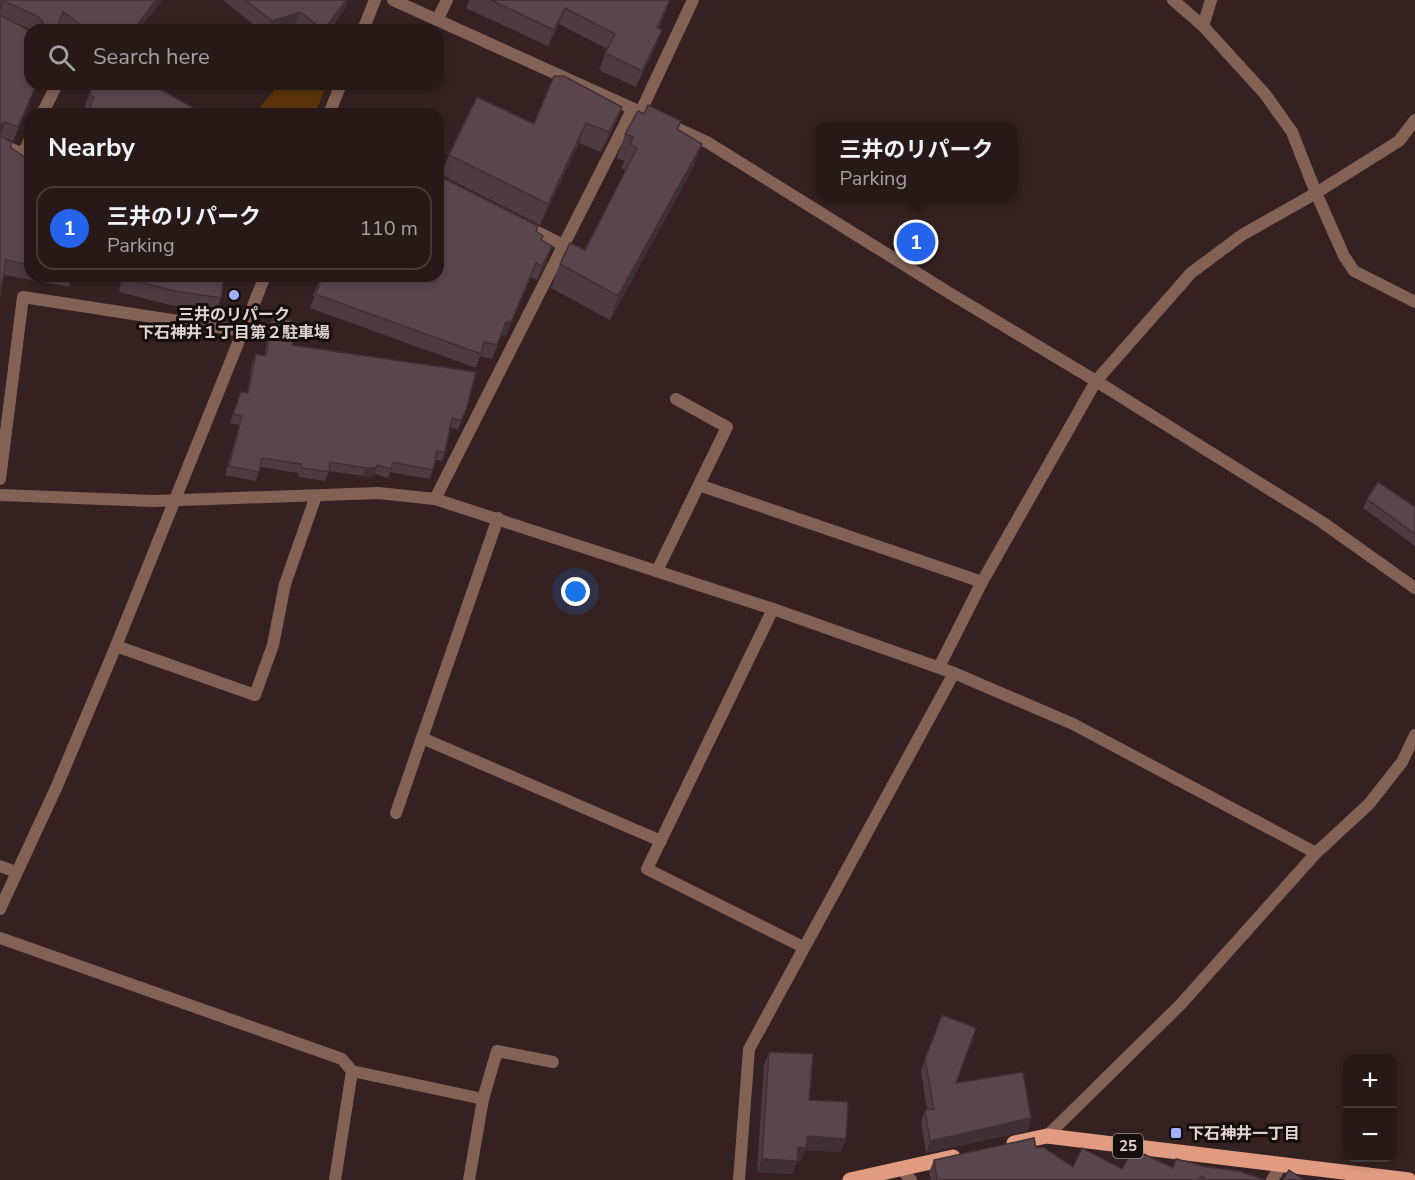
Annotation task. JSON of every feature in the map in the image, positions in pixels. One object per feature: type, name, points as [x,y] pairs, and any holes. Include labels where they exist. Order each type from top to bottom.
[{"type":"main road","name":"25","points":[[1002,1146],[1047,1136],[1409,1180]]},
{"type":"main road","points":[[850,1180],[906,1174],[968,1154]]},
{"type":"street","points":[[365,24],[375,0]]},
{"type":"street","points":[[393,0],[636,112],[707,142],[1322,522],[1415,588]]},
{"type":"street","points":[[437,20],[447,0]]},
{"type":"street","points":[[435,499],[563,245],[636,112],[693,0]]},
{"type":"street","points":[[1173,0],[1203,26],[1265,94],[1292,132],[1344,256],[1354,271],[1415,302]]},
{"type":"street","points":[[1203,26],[1211,0]]},
{"type":"street","points":[[45,108],[54,90]]},
{"type":"street","points":[[331,108],[339,90]]},
{"type":"street","points":[[939,667],[982,582],[1096,381],[1191,273],[1242,235],[1316,193],[1399,141],[1415,120]]},
{"type":"street","points":[[0,144],[23,154],[24,152]]},
{"type":"street","points":[[511,219],[563,245]]},
{"type":"street","points":[[0,909],[57,786],[116,646],[263,282]]},
{"type":"street","points":[[0,479],[23,297],[243,331]]},
{"type":"street","points":[[657,571],[727,427],[676,399]]},
{"type":"street","points":[[699,485],[982,582]]},
{"type":"street","points":[[0,495],[176,501],[378,493],[435,499],[773,609],[954,673],[1073,724],[1316,853]]},
{"type":"street","points":[[116,646],[255,694],[273,645],[285,584],[316,496]]},
{"type":"street","points":[[396,813],[498,518]]},
{"type":"street","points":[[773,609],[647,870],[803,947]]},
{"type":"street","points":[[739,1180],[749,1049],[954,673]]},
{"type":"street","points":[[1047,1136],[1181,1004],[1316,853],[1369,804],[1402,762],[1415,735]]},
{"type":"street","points":[[422,738],[661,841]]},
{"type":"street","points":[[0,866],[16,872]]},
{"type":"street","points":[[0,938],[342,1059],[352,1071],[483,1100]]},
{"type":"street","points":[[469,1180],[483,1100],[497,1051],[553,1062]]},
{"type":"street","points":[[334,1180],[352,1071]]},
{"type":"street","points":[[1272,1180],[1281,1166]]},
{"type":"shaded area","points":[[275,90],[325,90],[317,108],[259,108]]},
{"type":"building","points":[[0,0],[156,0],[138,24],[80,24],[63,12],[58,24],[43,24],[39,17],[4,1],[0,4]]},
{"type":"building","points":[[245,0],[346,0],[328,24],[316,24],[300,12],[272,21]]},
{"type":"building","points":[[491,0],[670,0],[657,27],[662,30],[642,71],[605,53],[615,34],[565,8],[554,30]]},
{"type":"building","points":[[0,15],[24,28],[24,90],[34,90],[26,108],[24,108],[18,127],[5,122],[0,125]]},
{"type":"building","points":[[554,76],[564,76],[622,107],[609,132],[586,123],[548,204],[449,155],[477,97],[534,124]]},
{"type":"building","points":[[91,90],[162,90],[193,108],[89,108],[94,97],[89,95]]},
{"type":"building","points":[[648,105],[681,121],[677,129],[702,144],[618,296],[560,264],[570,243],[585,250],[637,148],[630,144],[633,137],[625,134],[638,111],[644,114]]},
{"type":"building","points":[[0,136],[12,142],[10,147],[24,157],[24,264],[6,260],[0,296]]},
{"type":"building","points":[[444,179],[538,226],[536,231],[543,236],[541,240],[552,246],[542,266],[536,263],[511,322],[506,322],[497,345],[484,342],[481,354],[315,294],[320,284],[319,282],[444,282]]},
{"type":"building","points":[[140,282],[223,282],[221,298],[175,291]]},
{"type":"building","points":[[273,315],[296,322],[292,345],[476,372],[461,421],[452,418],[445,452],[437,451],[433,470],[393,462],[391,469],[378,465],[374,468],[366,468],[330,462],[329,472],[302,468],[301,464],[262,458],[259,472],[229,466],[242,416],[233,414],[241,392],[248,393],[256,354],[266,356]]},
{"type":"building","points":[[1378,482],[1415,507],[1415,534],[1367,499]]},
{"type":"building","points":[[942,1015],[976,1028],[956,1083],[1023,1072],[1031,1118],[930,1141],[925,1110],[934,1109],[925,1059]]},
{"type":"building","points":[[769,1052],[813,1054],[809,1100],[848,1102],[846,1139],[807,1136],[806,1148],[798,1147],[797,1161],[762,1159]]},
{"type":"building","points":[[1034,1138],[1036,1148],[1043,1147],[1073,1167],[1082,1148],[1122,1169],[1133,1149],[1173,1168],[1176,1159],[1207,1167],[1239,1171],[1265,1180],[1207,1180],[1201,1176],[1199,1180],[937,1180],[934,1160]]},
{"type":"building","points":[[1289,1170],[1304,1180],[1283,1180]]},
{"type":"place","name":"三井のリパーク","points":[[916,242]]},
{"type":"place","name":"三井のリパーク 下石神井１丁目第２駐車場","points":[[234,295]]},
{"type":"place","name":"下石神井一丁目","points":[[1176,1133]]}]
